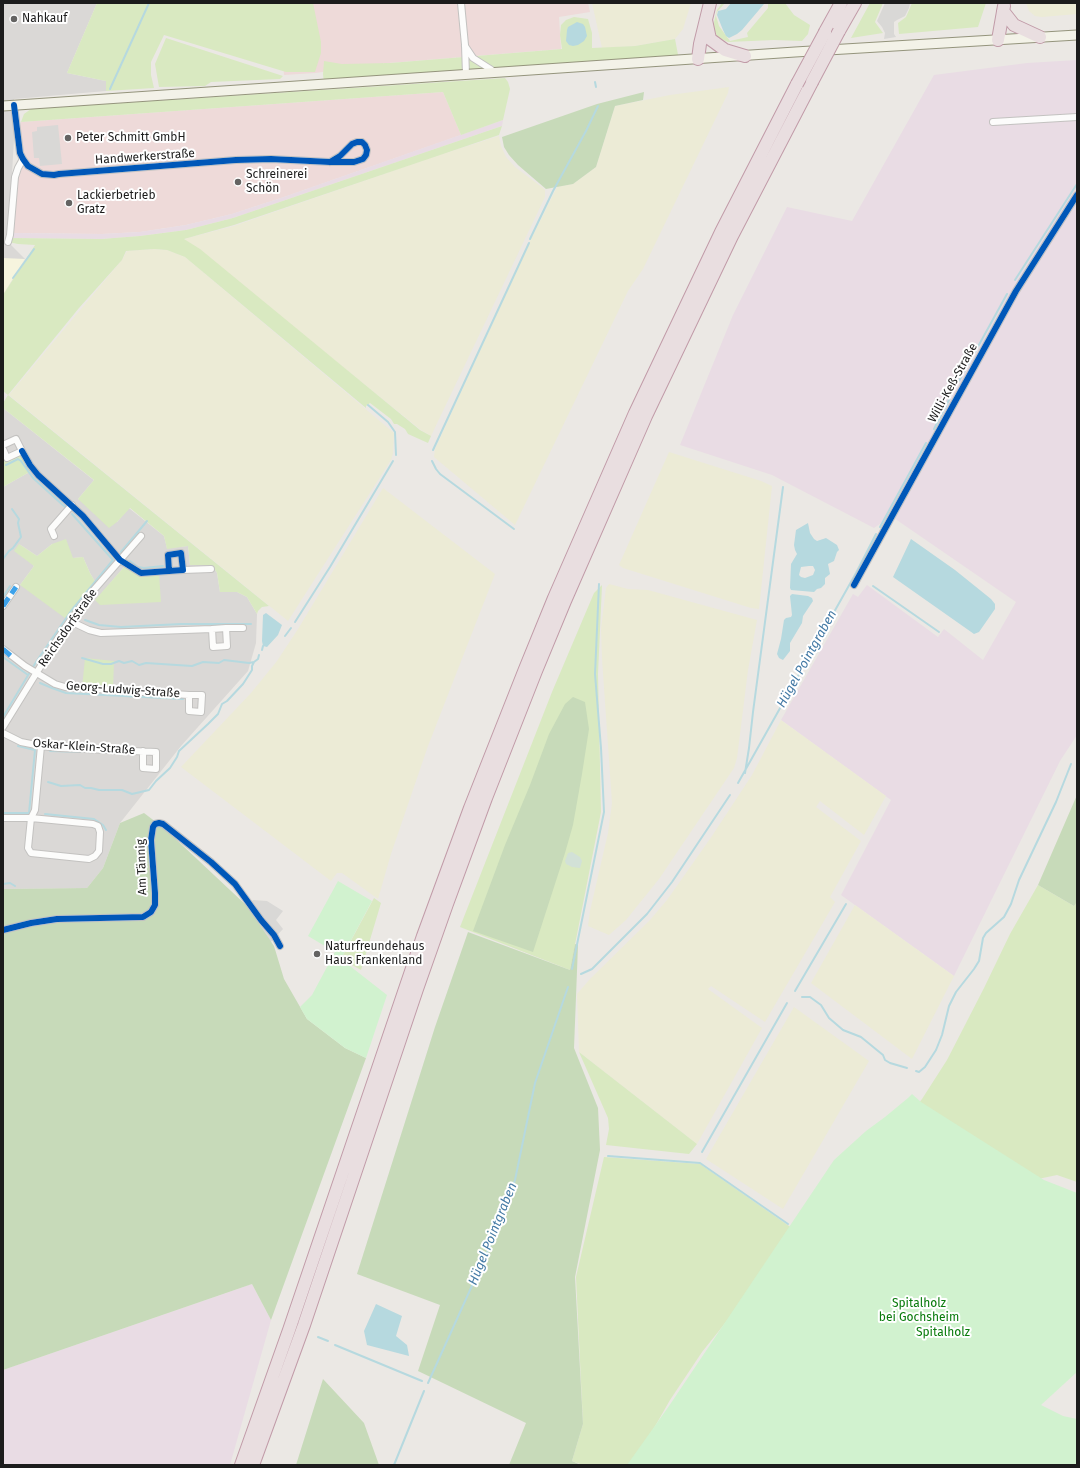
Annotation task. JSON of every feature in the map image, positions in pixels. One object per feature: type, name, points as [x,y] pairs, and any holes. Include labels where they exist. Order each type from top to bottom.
[{"type":"highway","points":[[698,59],[710,3]]},
{"type":"highway","points":[[825,32],[832,3]]},
{"type":"highway","points":[[241,1465],[292,1322],[423,936],[470,808],[525,669],[591,511],[635,413],[721,232],[797,84],[841,3]]},
{"type":"highway","points":[[253,1465],[306,1318],[444,911],[486,798],[536,671],[646,416],[732,236],[839,30],[855,3]]},
{"type":"highway","points":[[1004,7],[1014,25],[1040,37]]},
{"type":"highway","points":[[998,40],[1004,7]]},
{"type":"highway","points":[[706,20],[710,39],[725,50],[745,56]]},
{"type":"main road","points":[[3,106],[1077,35]]},
{"type":"street","points":[[461,3],[466,75]]},
{"type":"street","points":[[465,45],[473,58],[496,73]]},
{"type":"street","points":[[8,242],[10,235],[14,183],[18,168],[23,159],[20,153],[14,105]]},
{"type":"street","points":[[993,122],[1077,117]]},
{"type":"street","name":"Handwerkerstraße","points":[[23,159],[28,166],[38,172],[54,175],[236,160],[271,159],[330,162],[354,162],[363,159],[366,155],[367,150],[365,145],[362,142],[352,144],[340,156],[330,162]]},
{"type":"street","name":"Willi-Keß-Straße","points":[[854,585],[1016,291],[1077,195]]},
{"type":"street","points":[[3,445],[16,439],[30,465],[93,526],[120,560],[142,573],[211,569]]},
{"type":"street","points":[[3,450],[7,458],[22,451]]},
{"type":"street","points":[[54,536],[51,529],[72,505]]},
{"type":"street","name":"Reichsdorfstraße","points":[[3,728],[70,621],[96,587],[141,536]]},
{"type":"street","points":[[169,571],[168,555],[181,553],[183,570]]},
{"type":"street","points":[[3,606],[16,587]]},
{"type":"street","points":[[70,621],[85,629],[101,633],[243,628]]},
{"type":"street","points":[[212,629],[213,647],[227,646],[226,628]]},
{"type":"street","name":"Georg-Ludwig-Straße","points":[[3,649],[25,666],[55,684],[65,687],[189,695]]},
{"type":"street","name":"Oskar-Klein-Straße","points":[[3,733],[21,742],[41,746],[144,751]]},
{"type":"street","points":[[3,818],[31,818],[94,824],[98,826],[100,832],[99,851],[95,856],[89,859],[31,853],[28,848],[31,818],[35,810],[41,746]]},
{"type":"street","name":"Am Tännig","points":[[3,930],[31,923],[57,919],[143,917],[151,912],[155,905],[151,840],[153,827],[155,824],[159,823],[211,862],[235,884],[260,920],[274,935],[280,946]]},
{"type":"shaded area","points":[[3,3],[97,3],[67,73],[106,81],[106,91],[14,99],[15,122],[8,242],[25,259],[3,295]]},
{"type":"shaded area","points":[[276,3],[588,3],[590,12],[559,17],[561,49],[389,63],[315,73],[284,75],[282,43]]},
{"type":"shaded area","points":[[885,3],[910,3],[905,16],[894,22],[894,34],[896,37],[884,39],[885,33],[877,21]]},
{"type":"shaded area","points":[[1077,60],[1077,735],[1060,761],[954,976],[841,895],[891,800],[781,720],[853,594],[858,597],[867,585],[938,637],[944,629],[983,660],[1016,602],[891,516],[874,528],[772,475],[680,445],[733,315],[787,207],[852,221],[934,75],[1027,63]]},
{"type":"shaded area","points":[[443,92],[461,135],[232,214],[186,225],[140,232],[102,234],[11,233],[14,188],[23,159],[18,138],[21,122]]},
{"type":"shaded area","points":[[503,120],[502,126],[233,218],[186,230],[102,239],[10,238],[11,233],[102,234],[140,232],[186,225],[232,214]]},
{"type":"shaded area","points":[[58,125],[62,164],[40,166],[39,158],[34,158],[32,132],[37,131],[37,127]]},
{"type":"shaded area","points":[[3,258],[25,259],[3,295]]},
{"type":"shaded area","points":[[3,408],[94,480],[78,499],[117,522],[129,508],[164,536],[167,548],[188,546],[190,565],[212,565],[217,573],[220,592],[237,592],[247,597],[257,614],[256,643],[248,671],[181,746],[120,823],[103,868],[87,888],[3,889],[3,487],[33,470],[7,462],[4,456],[3,457]],"holes":[[[19,544],[37,556],[52,544],[73,558],[83,557],[97,585],[20,585],[34,566]],[[124,567],[132,572],[145,575],[95,601]]]},
{"type":"shaded area","points":[[572,852],[580,857],[582,861],[580,868],[572,867],[566,864],[565,861],[568,853]]},
{"type":"shaded area","points":[[253,900],[267,901],[283,911],[276,920],[283,929],[270,943],[246,907]]},
{"type":"shaded area","points":[[252,1284],[271,1320],[230,1465],[3,1465],[3,1370]]},
{"type":"green space","points":[[97,3],[313,3],[321,42],[321,53],[315,72],[286,72],[164,35],[151,62],[151,75],[154,88],[106,91],[106,81],[67,73]]},
{"type":"green space","points":[[592,3],[691,3],[683,29],[675,39],[635,46],[602,48]]},
{"type":"green space","points":[[722,3],[725,3],[717,12],[716,16],[719,26],[730,41],[748,37],[747,33],[768,8],[768,3],[785,3],[794,15],[810,25],[808,34],[802,41],[774,40],[728,42],[717,37],[713,26],[717,10]]},
{"type":"green space","points":[[870,3],[883,3],[875,22],[883,33],[851,38]]},
{"type":"green space","points":[[912,3],[986,3],[978,27],[899,34],[898,23],[906,17]]},
{"type":"green space","points":[[1026,3],[1077,3],[1077,14],[1042,17],[1035,16],[1029,11]]},
{"type":"green space","points":[[574,17],[588,19],[592,33],[592,48],[635,46],[675,39],[679,60],[324,84],[324,61],[342,64],[390,63],[562,49],[560,35],[561,25],[566,20]]},
{"type":"green space","points":[[166,38],[283,76],[280,79],[211,82],[205,86],[159,87],[155,64]]},
{"type":"green space","points":[[505,78],[510,89],[503,120],[461,135],[443,92],[21,122],[24,114],[31,109]]},
{"type":"green space","points":[[729,87],[728,93],[643,269],[628,291],[515,525],[434,457],[435,449],[530,241],[557,187],[573,184],[596,167],[615,106],[670,95]]},
{"type":"green space","points":[[644,92],[643,100],[615,106],[596,167],[573,184],[546,189],[518,165],[504,147],[502,137],[597,104]]},
{"type":"green space","points":[[502,126],[499,135],[234,225],[184,239],[200,249],[420,430],[431,436],[428,443],[408,434],[405,429],[397,424],[394,424],[391,419],[370,403],[366,406],[366,408],[185,257],[167,250],[154,249],[126,251],[122,260],[79,308],[8,395],[3,391],[3,295],[35,245],[8,242],[10,238],[102,239],[186,230],[233,218]]},
{"type":"green space","points":[[499,136],[501,146],[506,157],[515,167],[545,190],[545,197],[431,436],[421,430],[184,239],[234,226],[430,158]]},
{"type":"green space","points":[[154,249],[167,250],[185,257],[394,433],[393,453],[391,460],[288,621],[9,395],[122,260],[127,251]]},
{"type":"green space","points":[[8,395],[269,606],[262,607],[257,614],[247,597],[237,592],[220,592],[217,573],[212,565],[190,565],[188,546],[167,549],[164,536],[130,508],[109,528],[78,499],[94,480],[3,408],[3,403]]},
{"type":"green space","points":[[669,452],[761,481],[772,486],[759,609],[751,608],[623,568],[619,565]]},
{"type":"green space","points":[[23,454],[33,470],[3,487],[3,457],[4,456],[7,462]]},
{"type":"green space","points":[[383,488],[495,574],[428,746],[391,854],[378,899],[342,873],[337,873],[331,881],[181,767],[251,693],[277,661]]},
{"type":"green space","points":[[66,539],[73,558],[83,557],[97,585],[69,621],[20,585],[34,566],[14,551],[19,544],[37,556],[52,544]]},
{"type":"green space","points":[[124,567],[132,572],[145,575],[159,574],[161,602],[100,605],[95,600]]},
{"type":"green space","points":[[609,584],[628,589],[648,590],[757,620],[748,670],[737,758],[734,768],[659,879],[626,920],[609,935],[588,926],[608,833],[612,803],[601,629],[606,588]]},
{"type":"green space","points":[[602,585],[598,674],[601,812],[570,970],[460,927],[552,692],[594,593]]},
{"type":"green space","points":[[85,658],[114,661],[113,689],[82,688]]},
{"type":"green space","points":[[573,697],[585,702],[589,729],[582,774],[573,825],[533,952],[473,931],[549,734],[565,704]]},
{"type":"green space","points":[[781,720],[886,796],[864,835],[820,801],[816,807],[861,841],[830,897],[835,902],[765,1022],[711,986],[708,989],[762,1028],[697,1144],[579,1052],[577,994],[590,979],[650,920],[667,900],[712,836],[752,775]]},
{"type":"green space","points":[[1077,795],[1077,902],[1074,906],[1038,885]]},
{"type":"green space","points":[[144,813],[165,829],[247,906],[274,946],[284,979],[307,1019],[345,1048],[366,1058],[271,1320],[252,1284],[3,1370],[3,889],[87,888],[103,868],[120,823]]},
{"type":"green space","points":[[338,881],[372,901],[341,959],[387,995],[366,1058],[345,1048],[307,1019],[300,1007],[312,995],[335,952],[308,936]]},
{"type":"green space","points":[[1038,885],[1074,906],[1077,902],[1077,1182],[1057,1175],[924,1203],[913,1110],[922,1099],[947,1060],[1010,934]]},
{"type":"green space","points":[[374,898],[381,903],[361,970],[341,959]]},
{"type":"green space","points":[[855,905],[954,976],[912,1059],[811,983]]},
{"type":"green space","points":[[468,932],[570,970],[575,944],[578,945],[574,1048],[598,1108],[600,1150],[575,1277],[583,1424],[572,1461],[581,1465],[509,1465],[526,1423],[418,1371],[440,1305],[357,1274],[435,1027]]},
{"type":"green space","points":[[794,1007],[869,1061],[783,1209],[706,1159]]},
{"type":"green space","points":[[579,1052],[697,1144],[689,1154],[606,1145],[609,1129],[608,1118]]},
{"type":"green space","name":"Spitalholz bei Gochsheim","points":[[912,1094],[921,1102],[1044,1180],[1077,1193],[1077,1372],[1041,1405],[1063,1416],[1077,1419],[1077,1465],[627,1465],[669,1406],[834,1160],[866,1131]]},
{"type":"green space","points":[[604,1157],[700,1164],[792,1228],[742,1302],[702,1352],[670,1400],[633,1465],[583,1465],[572,1461],[583,1424],[576,1277]]},
{"type":"green space","points":[[323,1379],[364,1423],[379,1465],[296,1465]]},
{"type":"water","points":[[731,3],[764,4],[742,30],[729,38],[726,36],[717,15],[718,11],[726,9]]},
{"type":"water","points":[[577,22],[583,24],[587,36],[584,41],[578,45],[569,45],[566,41],[568,27]]},
{"type":"water","points":[[808,523],[810,533],[814,539],[817,541],[826,538],[837,545],[839,550],[834,561],[828,564],[830,574],[825,578],[825,584],[814,592],[791,590],[790,588],[791,564],[797,554],[794,545],[796,530]],"holes":[[[813,566],[815,570],[813,575],[805,578],[799,575],[801,567]]]},
{"type":"water","points":[[911,539],[955,570],[991,599],[995,604],[995,609],[979,632],[974,634],[893,577]]},
{"type":"water","points":[[792,594],[808,596],[812,598],[813,601],[803,616],[802,623],[790,643],[790,651],[783,660],[779,658],[777,654],[784,620],[792,615],[790,596]]},
{"type":"water","points":[[266,613],[282,625],[278,635],[267,647],[263,646],[262,641],[263,615]]},
{"type":"water","points":[[376,1304],[402,1316],[396,1336],[407,1345],[409,1356],[367,1345],[364,1331]]},
{"type":"waterway","points":[[110,89],[149,3]]},
{"type":"waterway","points":[[595,82],[596,87]]},
{"type":"waterway","points":[[530,239],[553,191],[598,106]]},
{"type":"waterway","name":"Hügel Pointgraben","points":[[1015,280],[1077,184]]},
{"type":"waterway","points":[[433,450],[529,243]]},
{"type":"waterway","points":[[13,278],[34,249]]},
{"type":"waterway","name":"Hügel Pointgraben","points":[[959,381],[1007,294]]},
{"type":"waterway","name":"Hügel Pointgraben","points":[[934,429],[950,398]]},
{"type":"waterway","points":[[368,405],[388,422],[395,432],[396,455]]},
{"type":"waterway","name":"Hügel Pointgraben","points":[[880,527],[926,443]]},
{"type":"waterway","points":[[6,465],[18,459],[21,461],[33,478],[65,507]]},
{"type":"waterway","points":[[295,622],[330,567],[393,461]]},
{"type":"waterway","points":[[432,461],[440,474],[514,529]]},
{"type":"waterway","points":[[745,773],[783,487]]},
{"type":"waterway","points":[[3,559],[21,537],[18,523],[19,519],[12,509]]},
{"type":"waterway","points":[[3,717],[36,662],[71,611],[113,560],[72,514]]},
{"type":"waterway","points":[[121,552],[147,521]]},
{"type":"waterway","name":"Hügel Pointgraben","points":[[738,783],[856,573],[876,534]]},
{"type":"waterway","points":[[130,561],[138,567],[144,568],[163,566]]},
{"type":"waterway","points":[[572,969],[604,812],[595,674],[599,584]]},
{"type":"waterway","points":[[3,597],[10,586]]},
{"type":"waterway","points":[[873,586],[939,632]]},
{"type":"waterway","points":[[85,620],[99,625],[121,627],[181,624],[251,624]]},
{"type":"waterway","points":[[285,636],[291,628]]},
{"type":"waterway","points":[[262,650],[263,646]]},
{"type":"waterway","points":[[48,782],[61,786],[80,785],[85,788],[99,790],[122,790],[132,794],[149,790],[170,768],[179,751],[218,714],[222,704],[227,701],[243,684],[259,655]]},
{"type":"waterway","points":[[3,657],[28,675]]},
{"type":"waterway","points":[[82,658],[103,664],[111,664],[119,661],[124,663],[132,661],[139,665],[146,663],[192,666],[203,662],[219,663],[224,660],[249,663],[254,662]]},
{"type":"waterway","points":[[40,683],[66,693],[183,699]]},
{"type":"waterway","points":[[3,813],[29,813],[35,750],[18,746]]},
{"type":"waterway","points":[[50,751],[86,752]]},
{"type":"waterway","points":[[916,1071],[919,1072],[925,1067],[936,1050],[942,1035],[949,1006],[956,992],[979,961],[983,938],[986,933],[1004,917],[1011,904],[1019,880],[1056,802],[1071,764]]},
{"type":"waterway","name":"Hügel Pointgraben","points":[[581,974],[592,969],[647,914],[672,882],[730,795]]},
{"type":"waterway","points":[[45,814],[94,819],[103,825],[106,830]]},
{"type":"waterway","points":[[3,884],[10,883],[15,886]]},
{"type":"waterway","points":[[795,991],[846,904]]},
{"type":"waterway","name":"Hügel Pointgraben","points":[[428,1383],[499,1226],[515,1180],[535,1083],[568,987]]},
{"type":"waterway","points":[[802,997],[810,997],[821,1005],[829,1018],[843,1030],[861,1037],[883,1055],[885,1060],[907,1068]]},
{"type":"waterway","points":[[702,1152],[787,1003]]},
{"type":"waterway","points":[[608,1156],[700,1163],[788,1224]]},
{"type":"waterway","points":[[318,1337],[328,1341]]},
{"type":"waterway","points":[[335,1345],[422,1381]]},
{"type":"waterway","name":"Hügel Pointgraben","points":[[394,1465],[424,1391]]},
{"type":"marked path","points":[[3,606],[16,587]]},
{"type":"marked path","points":[[3,649],[12,657]]},
{"type":"cycle path","points":[[14,105],[20,153],[28,166],[42,174],[54,175],[236,160],[271,159],[330,162],[354,162],[363,159],[366,155],[367,150],[365,145],[362,142],[352,144],[340,156],[330,162]]},
{"type":"cycle path","points":[[854,585],[1016,291],[1077,195]]},
{"type":"cycle path","points":[[22,451],[38,475],[83,516],[120,560],[141,573],[183,570],[181,553],[168,555],[169,571]]},
{"type":"cycle path","points":[[3,930],[31,923],[57,919],[143,917],[151,912],[155,905],[151,840],[153,827],[155,824],[159,823],[163,824],[211,862],[235,884],[261,920],[274,935],[280,946]]},
{"type":"place","name":"Nahkauf","points":[[14,19]]},
{"type":"place","name":"Peter Schmitt GmbH","points":[[68,138]]},
{"type":"place","name":"Schreinerei Schön","points":[[238,182]]},
{"type":"place","name":"Lackierbetrieb Gratz","points":[[69,203]]},
{"type":"place","name":"Naturfreundehaus Haus Frankenland","points":[[317,954]]},
{"type":"park label","name":"Spitalholz","points":[[943,1333]]}]
